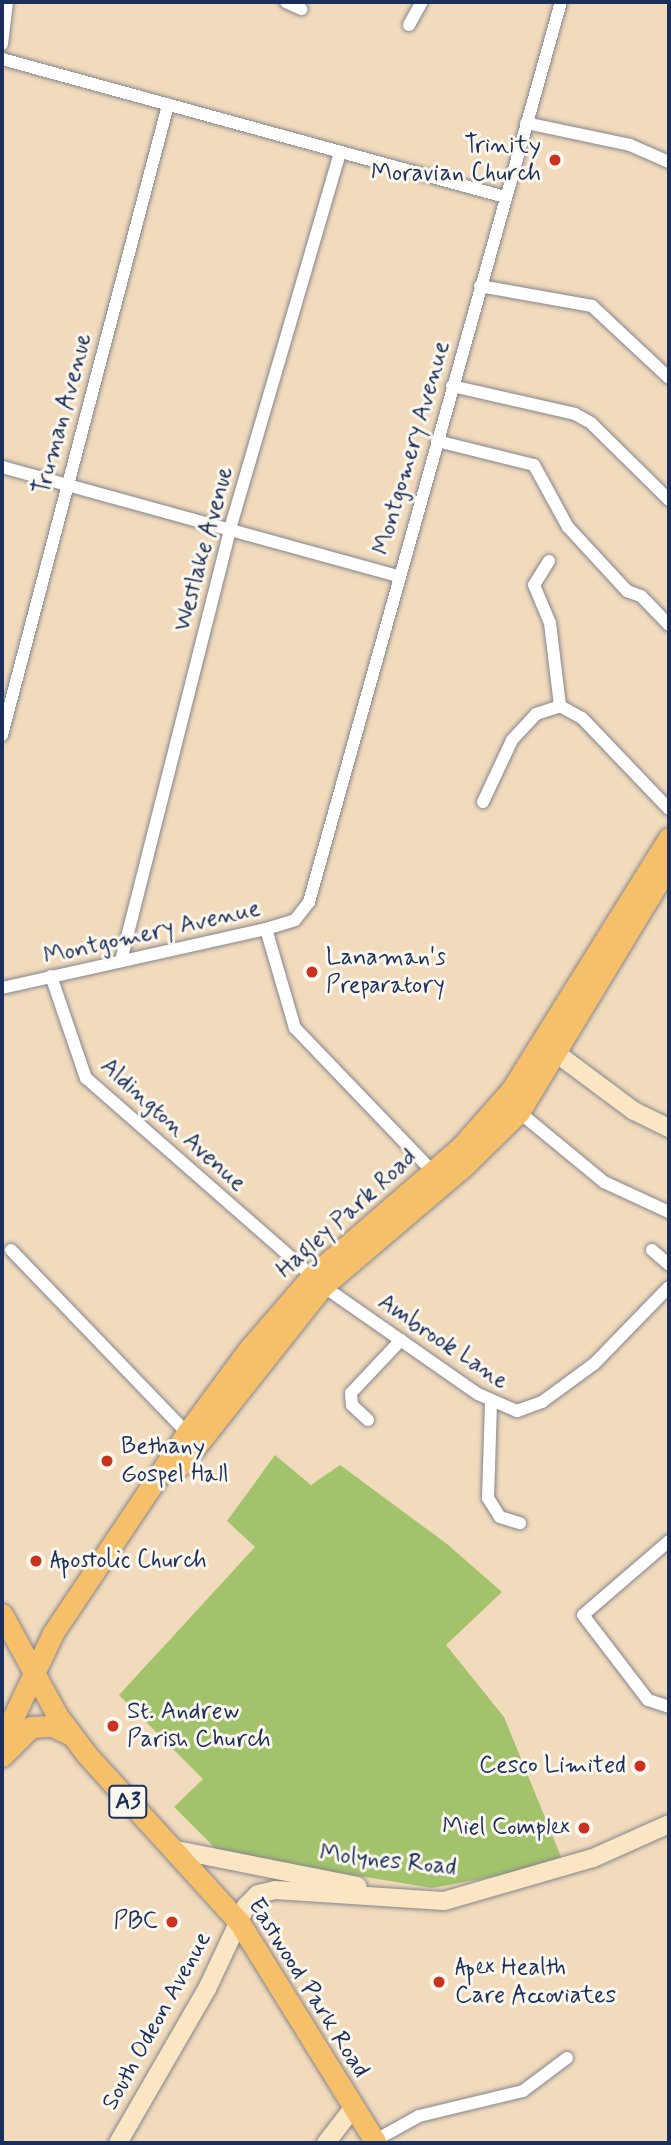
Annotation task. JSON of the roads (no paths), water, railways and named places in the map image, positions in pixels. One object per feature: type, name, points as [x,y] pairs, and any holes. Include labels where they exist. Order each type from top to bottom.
[{"type":"main road","name":"Hagley Park Road","points":[[37,1678],[132,1533],[318,1281],[464,1166],[519,1112],[551,1049],[669,838]]},
{"type":"main road","name":"Hagley Park Road","points":[[2,1741],[95,1563],[249,1349],[486,1120],[551,1049],[669,864]]},
{"type":"main road","points":[[551,1049],[634,1111],[669,1128]]},
{"type":"main road","name":"Eastwood Park Road","points":[[2,1614],[71,1735],[134,1809],[177,1850],[239,1922],[375,2142]]},
{"type":"main road","points":[[2,1756],[31,1727],[52,1726],[71,1735]]},
{"type":"main road","name":"Molynes Road","points":[[177,1850],[347,1885],[462,1895],[581,1862],[669,1824]]},
{"type":"main road","name":"South Odeon Avenue","points":[[118,2143],[206,1989],[252,1899],[267,1891],[392,1900],[444,1900],[462,1895]]},
{"type":"main road","points":[[326,2143],[353,2108]]},
{"type":"street","points":[[2,44],[7,2]]},
{"type":"street","points":[[286,2],[301,9]]},
{"type":"street","points":[[409,24],[422,2]]},
{"type":"street","name":"Montgomery Avenue","points":[[2,988],[266,929],[295,920],[309,902],[398,576],[561,2]]},
{"type":"street","points":[[2,59],[505,197]]},
{"type":"street","name":"Truman Avenue","points":[[2,735],[168,105]]},
{"type":"street","points":[[526,123],[630,145],[669,162]]},
{"type":"street","name":"Westlake Avenue","points":[[121,961],[230,529],[340,152]]},
{"type":"street","points":[[480,286],[592,306],[669,378]]},
{"type":"street","points":[[452,386],[575,414],[591,423],[669,500]]},
{"type":"street","points":[[437,441],[534,465],[568,527],[627,591],[641,596],[669,625]]},
{"type":"street","points":[[2,467],[398,576]]},
{"type":"street","points":[[550,561],[534,585],[550,623],[560,706]]},
{"type":"street","points":[[483,802],[512,740],[536,714],[560,706],[582,718],[669,809]]},
{"type":"street","points":[[266,929],[290,1021],[432,1171]]},
{"type":"street","name":"Aldington Avenue","points":[[51,976],[86,1078],[318,1281]]},
{"type":"street","points":[[519,1112],[604,1182],[669,1212]]},
{"type":"street","points":[[11,1250],[187,1433]]},
{"type":"street","points":[[652,1250],[669,1265]]},
{"type":"street","name":"Ambrook Lane","points":[[318,1281],[491,1403],[517,1411],[542,1402],[594,1364],[669,1287]]},
{"type":"street","points":[[368,1420],[352,1405],[351,1393],[401,1340]]},
{"type":"street","points":[[491,1403],[488,1499],[500,1517],[520,1523]]},
{"type":"street","points":[[669,1541],[583,1615],[648,1700],[669,1707]]},
{"type":"street","points":[[375,2142],[419,2116],[523,2091],[567,2058]]},
{"type":"place","name":"Trinity Moravian Church","points":[[555,160]]},
{"type":"place","name":"Lanaman's Preparatory","points":[[312,972]]},
{"type":"place","name":"Bethany Gospel Hall","points":[[107,1461]]},
{"type":"place","name":"Apostolic Church","points":[[36,1561]]},
{"type":"place","name":"St. Andrew Parish Church","points":[[113,1726]]},
{"type":"place","name":"Cesco Limited","points":[[640,1766]]},
{"type":"place","name":"Miel Complex","points":[[584,1828]]},
{"type":"place","name":"PBC","points":[[172,1922]]},
{"type":"place","name":"Apex Health Care Accoviates","points":[[439,1982]]}]
